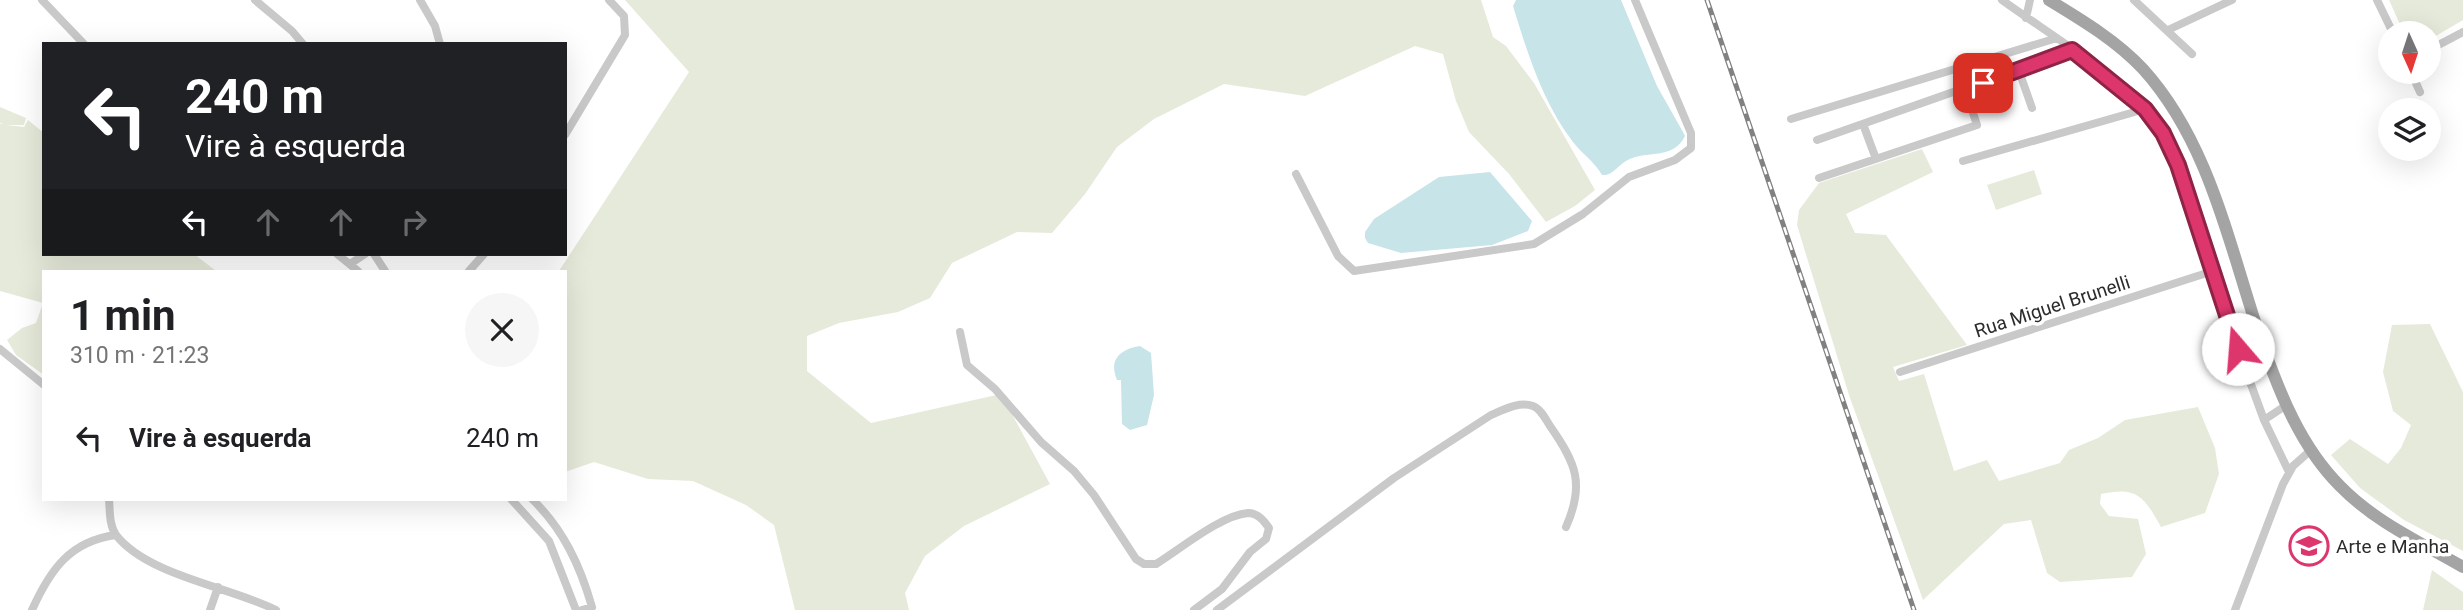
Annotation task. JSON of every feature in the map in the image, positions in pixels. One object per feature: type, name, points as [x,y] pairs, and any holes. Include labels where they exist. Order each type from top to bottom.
[{"type":"main road","points":[[2049,0],[2128,55],[2165,96],[2186,130],[2206,176],[2285,406],[2311,450],[2339,485],[2368,512],[2463,567]]},
{"type":"street","points":[[42,0],[82,42]]},
{"type":"street","points":[[255,0],[292,30],[301,42]]},
{"type":"street","points":[[421,0],[435,26],[439,42]]},
{"type":"street","points":[[567,132],[625,35],[624,16],[608,0]]},
{"type":"street","points":[[1296,174],[1338,256],[1354,271],[1519,247],[1543,239],[1583,214],[1629,177],[1675,160],[1691,148],[1691,133],[1636,0]]},
{"type":"street","points":[[2002,0],[2057,38],[2145,109],[2163,133],[2178,165],[2264,420],[2289,472]]},
{"type":"street","points":[[2026,18],[2030,0]]},
{"type":"street","points":[[2134,0],[2192,54]]},
{"type":"street","points":[[2168,30],[2232,0]]},
{"type":"street","points":[[2377,0],[2387,21]]},
{"type":"street","points":[[2441,44],[2463,32]]},
{"type":"street","points":[[1791,119],[2057,38]]},
{"type":"street","points":[[1817,140],[2019,71],[2072,50]]},
{"type":"street","points":[[2019,71],[2032,108]]},
{"type":"street","points":[[2416,84],[2420,92]]},
{"type":"street","points":[[1819,178],[1978,125],[1965,89]]},
{"type":"street","points":[[1963,161],[2145,109]]},
{"type":"street","points":[[1863,124],[1876,159]]},
{"type":"street","points":[[340,256],[357,270]]},
{"type":"street","points":[[350,264],[362,256]]},
{"type":"street","points":[[470,270],[482,256]]},
{"type":"street","name":"Rua Miguel Brunelli","points":[[1900,372],[2213,271]]},
{"type":"street","points":[[960,332],[967,365],[995,389],[1041,442],[1080,479],[1136,559],[1156,564],[1231,519],[1249,513],[1262,518],[1269,528],[1266,539],[1250,552],[1222,589],[1194,610]]},
{"type":"street","points":[[0,349],[42,383]]},
{"type":"street","points":[[1217,610],[1394,478],[1490,415],[1508,408],[1523,405],[1539,410],[1574,466],[1577,497],[1566,527]]},
{"type":"street","points":[[2264,420],[2285,406]]},
{"type":"street","points":[[2235,610],[2289,472],[2311,450]]},
{"type":"street","points":[[109,501],[110,521],[116,535],[156,564],[190,579],[251,597],[276,610]]},
{"type":"street","points":[[513,501],[549,541],[576,610]]},
{"type":"street","points":[[521,509],[530,501]]},
{"type":"street","points":[[534,501],[563,535],[586,584],[596,608],[582,610]]},
{"type":"street","points":[[32,610],[53,568],[61,560],[90,541],[116,535]]},
{"type":"street","points":[[549,541],[563,535]]},
{"type":"street","points":[[210,610],[218,587]]},
{"type":"green space","points":[[625,0],[1481,0],[1493,37],[1506,46],[1534,83],[1595,190],[1575,206],[1546,222],[1509,174],[1469,132],[1456,101],[1443,54],[1415,46],[1305,96],[1224,84],[1154,119],[1117,147],[1085,194],[1052,233],[1017,232],[952,263],[930,298],[898,312],[839,323],[807,336],[807,371],[871,423],[1001,394],[1050,484],[964,526],[925,556],[905,593],[909,610],[795,610],[774,525],[746,505],[693,481],[648,479],[594,462],[567,471],[567,270],[560,270],[689,72]]},
{"type":"green space","points":[[2389,0],[2463,0],[2463,20],[2441,33],[2441,21],[2399,21]]},
{"type":"green space","points":[[0,107],[26,118],[24,125],[7,125],[24,127],[28,120],[42,131],[42,256],[197,256],[215,270],[42,270],[42,303],[0,291],[0,124],[3,123],[0,123]]},
{"type":"green space","points":[[1922,149],[1933,172],[1846,214],[1855,233],[1886,235],[1967,345],[1893,367],[1899,381],[1924,374],[1954,471],[1987,460],[1999,481],[2060,463],[2069,450],[2098,438],[2125,420],[2198,407],[2215,448],[2219,474],[2205,513],[2161,527],[2139,496],[2124,492],[2101,494],[2100,504],[2109,516],[2138,519],[2146,554],[2132,577],[2060,582],[2047,573],[2031,520],[2004,524],[1923,600],[1849,395],[1797,225],[1799,210],[1819,183]]},
{"type":"green space","points":[[2034,170],[2042,194],[1996,210],[1987,185]]},
{"type":"green space","points":[[42,306],[42,374],[16,355],[7,340],[22,328],[36,323]]},
{"type":"green space","points":[[2430,324],[2463,392],[2463,551],[2404,520],[2360,488],[2331,455],[2350,439],[2388,464],[2401,448],[2411,425],[2393,411],[2383,372],[2392,325]]},
{"type":"green space","points":[[2432,570],[2463,592],[2463,610],[2423,610]]},
{"type":"water","points":[[1516,0],[1621,0],[1657,86],[1685,136],[1680,144],[1666,152],[1634,158],[1602,175],[1573,142],[1553,111],[1530,59],[1513,6]]},
{"type":"water","points":[[1490,172],[1532,221],[1528,231],[1492,245],[1401,253],[1368,243],[1365,238],[1365,232],[1374,219],[1439,177]]},
{"type":"water","points":[[1140,346],[1151,353],[1154,395],[1147,425],[1130,430],[1122,424],[1121,380],[1117,380],[1114,366],[1118,356]]},
{"type":"railway","points":[[1707,0],[1914,610]]},
{"type":"place","name":"Arte e Manha","points":[[2309,546]]},
{"type":"route","points":[[1983,83],[2072,50],[2145,109],[2163,133],[2178,165],[2238,349]]}]
